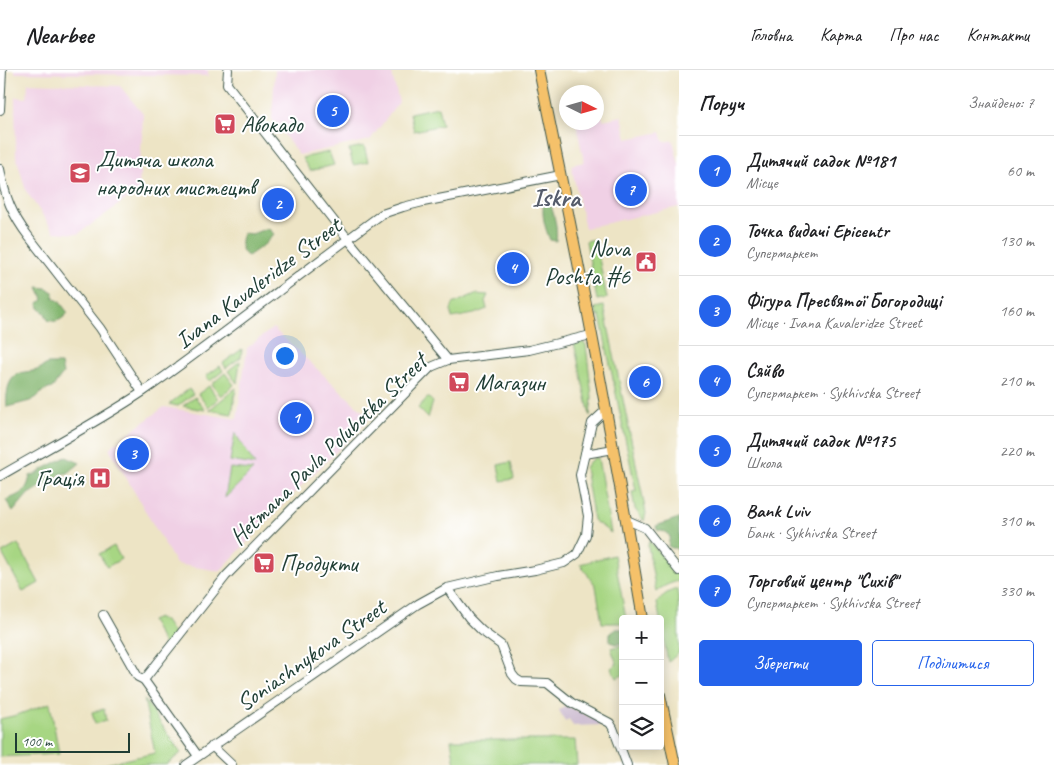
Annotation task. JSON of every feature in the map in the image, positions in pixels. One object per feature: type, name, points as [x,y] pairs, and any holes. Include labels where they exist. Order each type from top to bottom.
[{"type":"main road","points":[[539,70],[614,449],[642,615]]},
{"type":"main road","points":[[662,705],[675,765]]},
{"type":"street","points":[[0,110],[2,70]]},
{"type":"street","points":[[228,70],[227,84],[348,239],[448,360]]},
{"type":"street","points":[[0,169],[9,206],[18,222],[100,328],[142,392]]},
{"type":"street","name":"Ivana Kavaleridze Street","points":[[0,476],[142,392],[270,299],[382,214],[403,207],[561,176]]},
{"type":"street","name":"Hetmana Pavla Polubotka Street","points":[[144,680],[226,576],[431,367],[448,360],[528,350],[591,335]]},
{"type":"street","name":"Soniashnykova Street","points":[[198,756],[418,604],[447,588],[564,563],[577,554],[586,535],[588,516],[580,474],[592,423],[606,410]]},
{"type":"street","points":[[585,454],[614,449]]},
{"type":"street","points":[[627,520],[645,528],[679,571]]},
{"type":"street","points":[[447,588],[469,618],[500,645],[516,679],[521,682],[547,683],[572,702],[610,723],[627,765]]},
{"type":"street","points":[[103,615],[138,677],[144,680],[198,756],[186,765]]},
{"type":"street","points":[[212,746],[232,765]]},
{"type":"shaded area","points":[[15,70],[208,70],[208,76],[15,73]]},
{"type":"shaded area","points":[[275,70],[391,70],[399,102],[370,140],[299,155],[272,119]]},
{"type":"shaded area","name":"Дитяча школа народних мистецтв","points":[[28,83],[120,86],[143,114],[139,190],[78,234],[54,232],[26,191],[16,156],[15,97],[27,98]]},
{"type":"shaded area","points":[[622,116],[627,139],[661,132],[664,142],[673,140],[679,165],[679,207],[585,228],[571,165],[584,162],[577,130],[604,130],[604,120]]},
{"type":"shaded area","points":[[273,328],[370,418],[296,491],[220,571],[176,564],[109,448],[164,407],[237,419],[247,348]]},
{"type":"shaded area","points":[[567,706],[604,725],[573,726],[569,719],[565,721],[559,710]]},
{"type":"green space","points":[[438,107],[442,125],[414,131],[410,113]]},
{"type":"green space","points":[[364,146],[368,162],[353,165],[349,149]]},
{"type":"green space","points":[[329,152],[334,165],[310,171],[302,158]]},
{"type":"green space","points":[[544,202],[550,203],[553,212],[556,241],[550,240],[547,231],[543,216]]},
{"type":"green space","points":[[268,228],[274,234],[265,244],[248,256],[245,254],[241,246],[243,233],[252,234]]},
{"type":"green space","points":[[595,239],[607,298],[597,300],[586,241]]},
{"type":"green space","points":[[38,287],[46,288],[53,292],[54,298],[59,301],[68,313],[59,320],[48,320],[45,313],[39,308],[38,303],[43,300]]},
{"type":"green space","points":[[475,294],[488,295],[485,301],[487,309],[474,314],[452,318],[451,310],[453,304]]},
{"type":"green space","points":[[604,306],[646,513],[644,521],[635,509],[632,492],[636,491],[600,316],[597,316],[595,308]]},
{"type":"green space","points":[[582,342],[586,345],[592,397],[590,416],[574,343]]},
{"type":"green space","points":[[242,349],[241,357],[226,368],[223,363]]},
{"type":"green space","points":[[240,361],[237,383],[228,371]]},
{"type":"green space","points":[[47,364],[61,364],[63,374],[52,388],[43,391],[30,401],[7,407],[8,387],[13,378],[21,373],[37,370]]},
{"type":"green space","points":[[220,366],[223,371],[210,381],[206,376]]},
{"type":"green space","points":[[225,373],[234,385],[221,396],[212,384]]},
{"type":"green space","points":[[209,386],[218,399],[208,407],[198,394]]},
{"type":"green space","points":[[236,388],[232,414],[209,410]]},
{"type":"green space","points":[[189,389],[193,394],[178,406],[169,404]]},
{"type":"green space","points":[[195,397],[205,410],[183,406]]},
{"type":"green space","points":[[428,397],[433,402],[428,418],[418,408]]},
{"type":"green space","points":[[235,433],[255,465],[230,461]]},
{"type":"green space","points":[[66,457],[80,463],[68,473],[60,474],[55,479],[28,494],[13,512],[6,500],[16,496],[25,489],[30,476]]},
{"type":"green space","points":[[594,458],[598,458],[611,533],[593,520],[585,468]]},
{"type":"green space","points":[[511,462],[514,479],[501,481],[498,465]]},
{"type":"green space","points":[[230,468],[253,470],[225,498]]},
{"type":"green space","points":[[679,518],[679,554],[676,548],[668,546],[670,536],[665,532],[657,530],[656,526]]},
{"type":"green space","points":[[649,541],[679,576],[679,581],[667,585],[656,592],[648,546]]},
{"type":"green space","points":[[18,544],[39,583],[23,592],[2,553]]},
{"type":"green space","points":[[114,546],[121,559],[107,567],[99,554]]},
{"type":"green space","points":[[614,555],[625,615],[619,615],[619,623],[602,623],[596,586],[580,564]]},
{"type":"green space","points":[[678,589],[679,653],[668,662],[664,641],[664,615],[659,615],[657,603],[671,591]]},
{"type":"green space","points":[[158,618],[165,621],[174,635],[165,646],[151,621]]},
{"type":"green space","points":[[619,629],[619,644],[610,642],[610,633]]},
{"type":"green space","points":[[619,646],[619,677],[616,678],[611,668],[617,664],[611,648]]},
{"type":"green space","points":[[144,699],[181,753],[166,765],[101,765],[155,753]]},
{"type":"green space","points":[[50,703],[59,754],[0,757],[0,719]]},
{"type":"green space","points":[[104,709],[106,721],[95,724],[92,712]]},
{"type":"green space","points":[[451,740],[575,740],[577,765],[455,765]]},
{"type":"place","name":"Дитячий садок №175","points":[[333,111]]},
{"type":"place","name":"Авокадо","points":[[225,124]]},
{"type":"place","name":"Дитяча школа народних мистецтв","points":[[80,173]]},
{"type":"place","name":"Tорговий центр \"Сихів\"","points":[[631,190]]},
{"type":"place","name":"Точка видачі Epicentr","points":[[278,204]]},
{"type":"place","name":"Nova Poshta #6","points":[[646,262]]},
{"type":"place","name":"Сяйво","points":[[513,268]]},
{"type":"place","name":"Магазин","points":[[459,382]]},
{"type":"place","name":"Bank Lviv","points":[[645,382]]},
{"type":"place","name":"Дитячий садок №181","points":[[296,418]]},
{"type":"place","name":"Фігура Пресвятої Богородиці","points":[[133,454]]},
{"type":"place","name":"Грація","points":[[100,478]]},
{"type":"place","name":"Продукти","points":[[264,563]]},
{"type":"district","name":"Iskra","points":[[556,197]]}]
